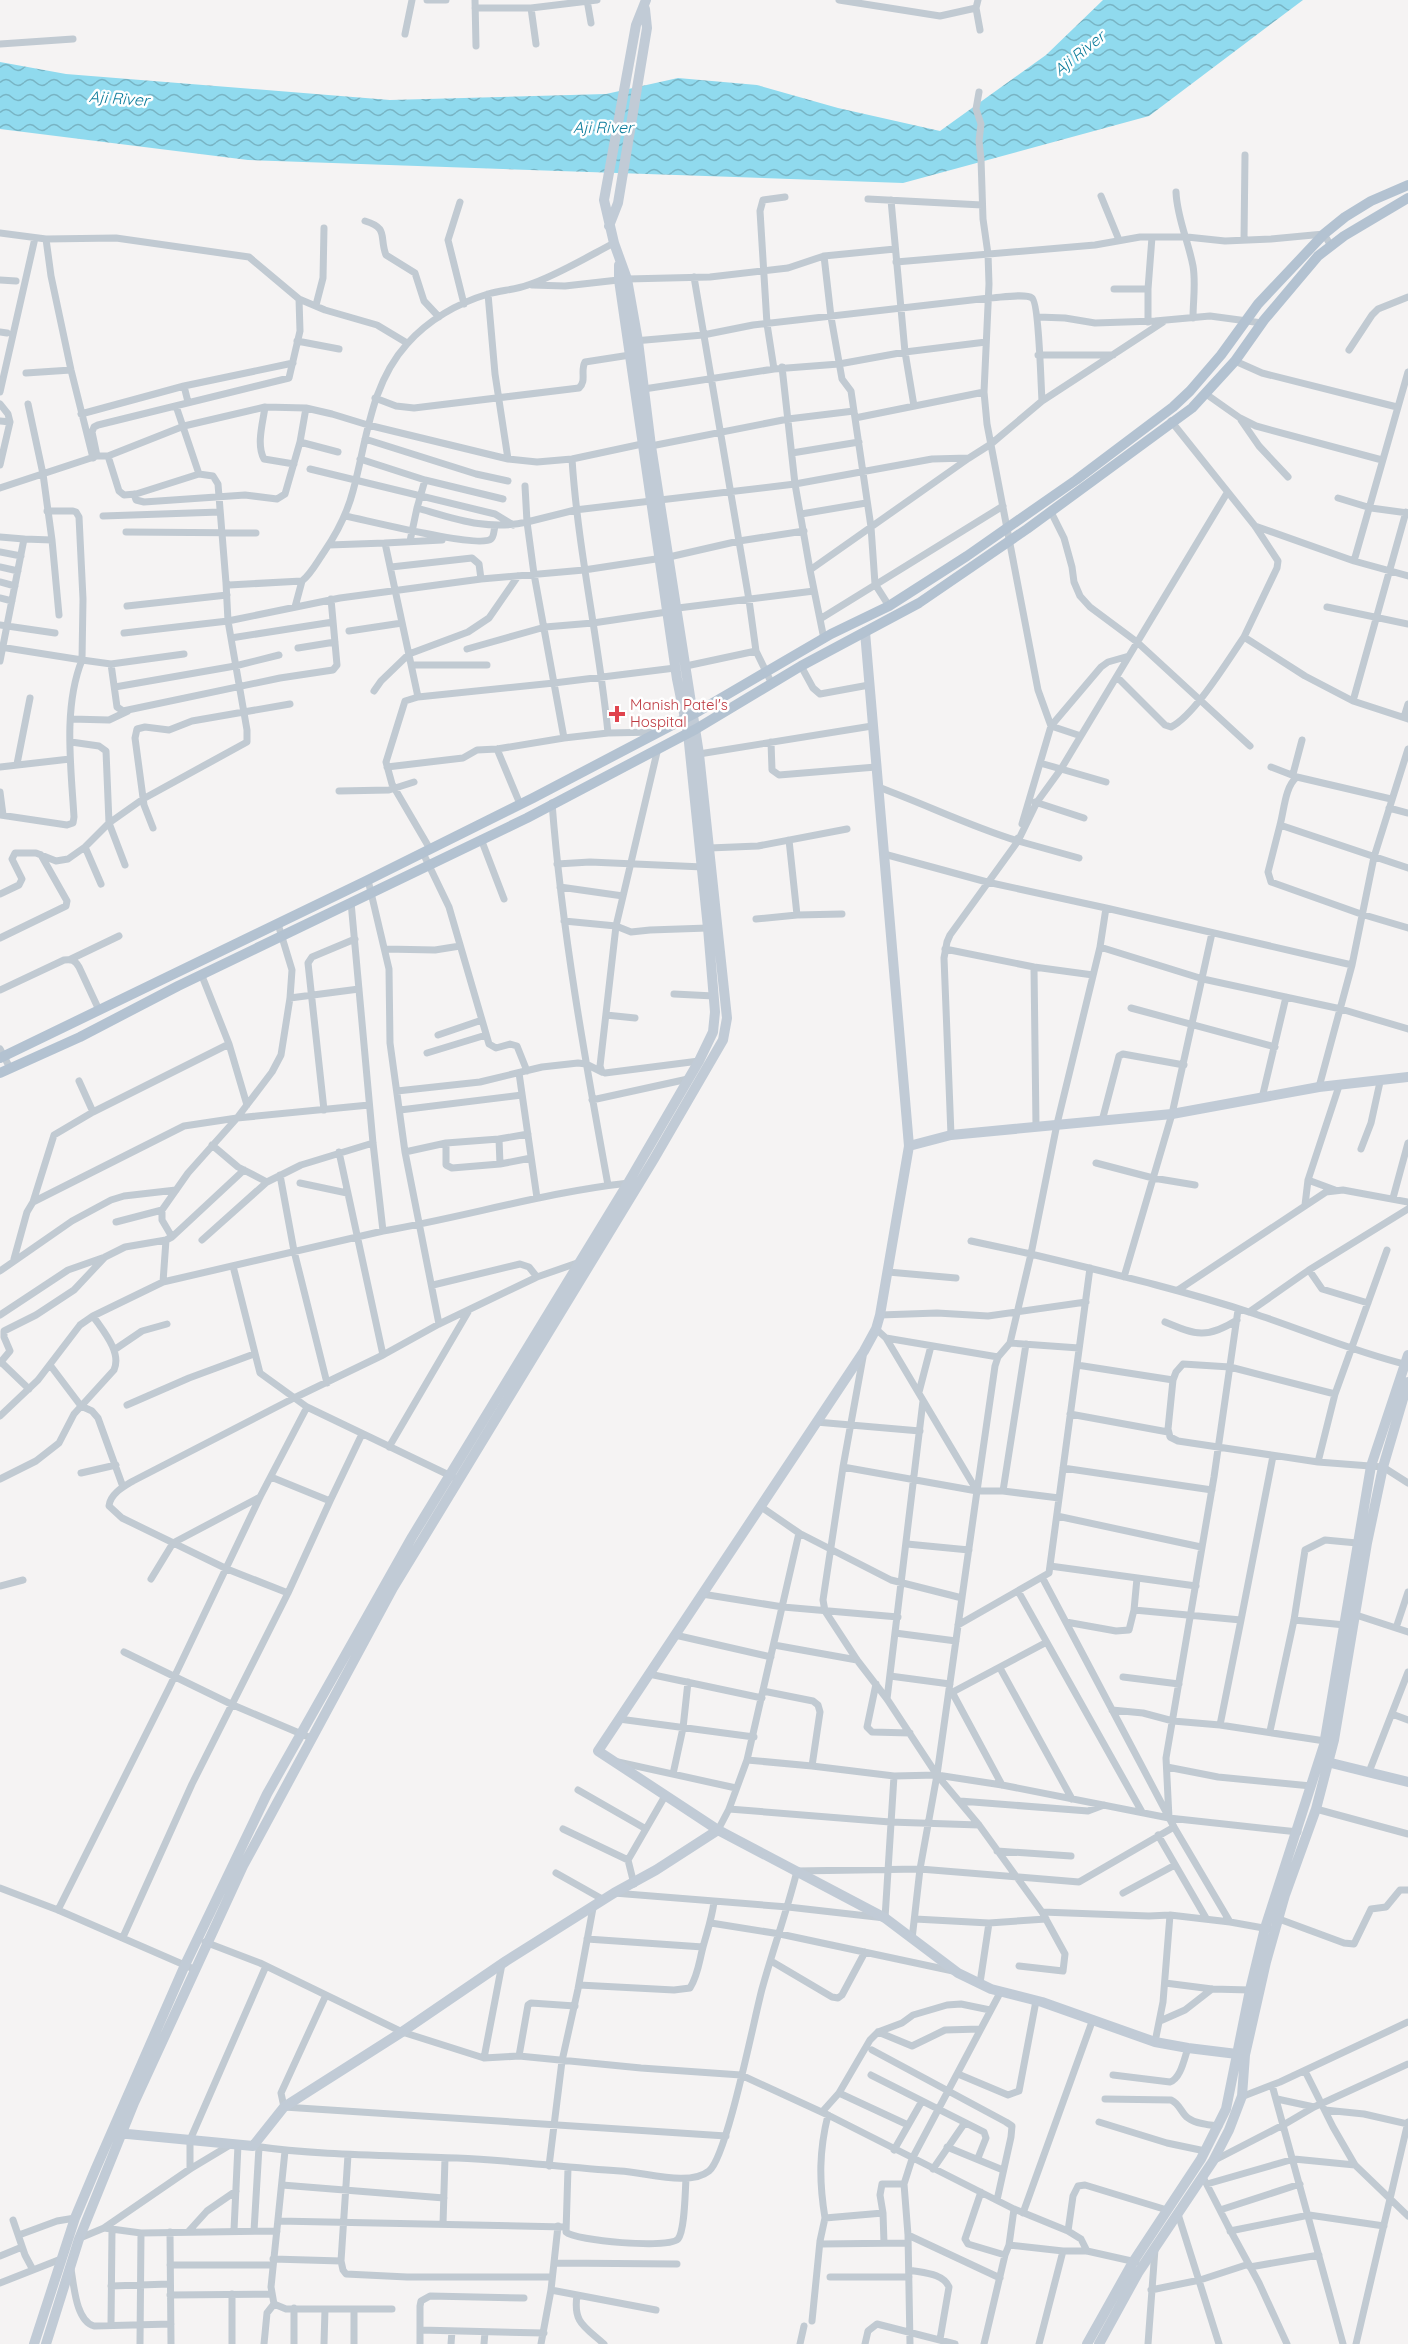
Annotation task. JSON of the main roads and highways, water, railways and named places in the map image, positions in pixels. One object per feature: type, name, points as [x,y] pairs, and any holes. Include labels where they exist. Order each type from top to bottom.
[{"type":"main road","points":[[1,1054],[99,1010],[427,851],[689,716],[824,639],[889,606],[1076,480],[1165,413],[1190,391],[1221,355],[1258,304],[1324,234],[1345,217],[1375,199],[1408,184]]},
{"type":"main road","points":[[5,1070],[80,1037],[282,935],[527,818],[692,731],[801,666],[919,603],[1051,512],[1173,423],[1206,394],[1235,362],[1310,264],[1331,246],[1408,198]]},
{"type":"main road","points":[[1375,199],[1381,213]]},
{"type":"water","name":"Aji River","points":[[1103,0],[1303,0],[1149,116],[903,183],[248,160],[0,129],[0,62],[66,74],[390,100],[606,94],[678,78],[757,85],[838,108],[940,131],[1046,55]]},
{"type":"place","name":"Manish Patel's Hospital","points":[[617,714]]}]
